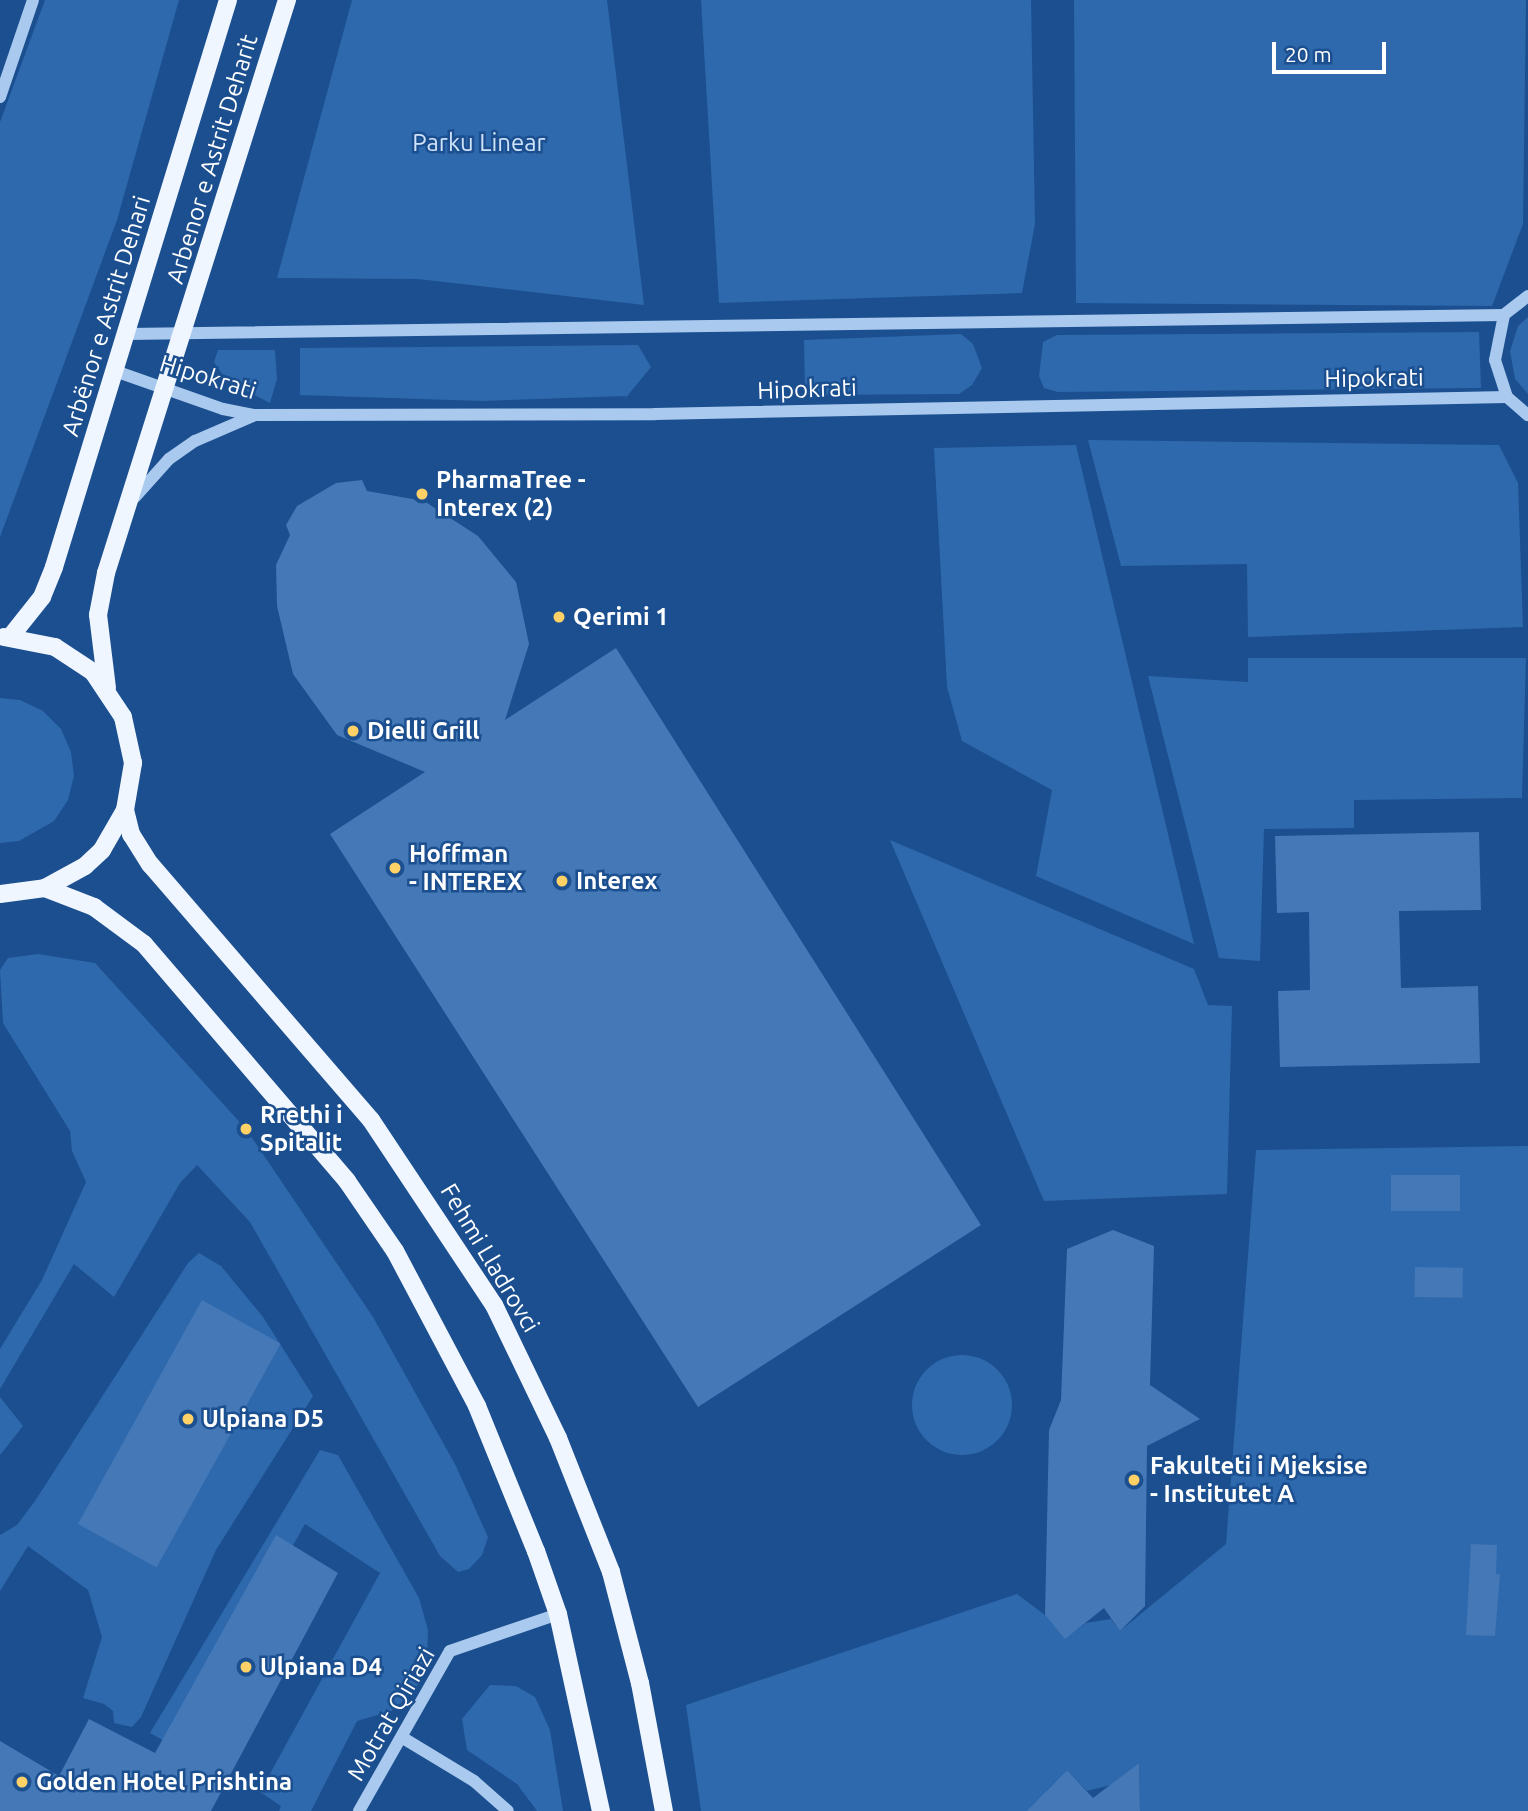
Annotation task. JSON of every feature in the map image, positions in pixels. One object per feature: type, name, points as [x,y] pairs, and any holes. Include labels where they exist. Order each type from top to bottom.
[{"type":"main road","name":"Arbënor e Astrit Dehari","points":[[6,637],[42,597],[54,567],[228,0]]},
{"type":"main road","name":"Arbenor e Astrit Deharit","points":[[183,333],[287,0]]},
{"type":"main road","points":[[107,688],[98,615],[122,519],[183,333]]},
{"type":"main road","points":[[0,894],[46,888],[76,872],[102,850],[125,810],[132,779],[132,747],[123,717],[107,688],[93,671],[55,647],[6,637]]},
{"type":"main road","name":"Fehmi Lladrovci","points":[[125,810],[131,834],[150,863],[371,1120],[494,1305],[558,1438],[615,1584],[640,1683],[664,1811]]},
{"type":"main road","points":[[46,888],[94,907],[144,944],[347,1181],[395,1251],[477,1406],[558,1614],[601,1811]]},
{"type":"street","points":[[0,97],[33,0]]},
{"type":"street","points":[[1528,296],[1504,315],[1495,360],[1507,397],[1528,415]]},
{"type":"street","name":"Hipokrati","points":[[127,334],[1504,315]]},
{"type":"street","name":"Hipokrati","points":[[115,371],[223,410],[254,415],[655,414],[1507,397]]},
{"type":"street","points":[[122,519],[144,484],[169,459],[195,440],[254,415]]},
{"type":"street","name":"Motrat Qiriazi","points":[[359,1811],[403,1738],[441,1664],[464,1643],[558,1614]]},
{"type":"street","points":[[403,1738],[474,1781],[508,1811]]},
{"type":"green space","points":[[45,0],[179,0],[117,220],[0,537],[0,122]]},
{"type":"green space","name":"Parku Linear","points":[[352,0],[607,0],[644,305],[418,279],[277,278]]},
{"type":"green space","points":[[701,0],[1031,0],[1035,224],[1022,293],[719,303]]},
{"type":"green space","points":[[1074,0],[1526,0],[1523,224],[1492,306],[1076,303]]},
{"type":"green space","points":[[1528,317],[1528,394],[1515,379],[1510,351],[1518,326]]},
{"type":"green space","points":[[1479,332],[1481,388],[1058,392],[1044,388],[1039,376],[1043,342],[1057,335]]},
{"type":"green space","points":[[961,334],[973,344],[982,368],[972,385],[959,394],[805,395],[804,340]]},
{"type":"green space","points":[[638,345],[651,367],[624,400],[626,396],[482,401],[300,395],[300,348]]},
{"type":"green space","points":[[218,350],[275,350],[277,379],[270,403],[227,381],[214,362]]},
{"type":"green space","points":[[1088,440],[1499,445],[1518,483],[1523,627],[1248,637],[1247,564],[1121,566]]},
{"type":"green space","points":[[1076,445],[1194,944],[1036,876],[1052,790],[962,741],[947,687],[934,448]]},
{"type":"green space","points":[[1248,658],[1526,658],[1522,798],[1354,800],[1354,828],[1264,829],[1260,961],[1219,958],[1148,676],[1248,682]]},
{"type":"green space","points":[[0,698],[20,700],[43,711],[61,729],[71,752],[74,776],[68,800],[54,821],[19,841],[0,843]]},
{"type":"green space","points":[[890,840],[1194,969],[1208,1005],[1232,1006],[1227,1194],[1044,1201]]},
{"type":"green space","points":[[38,954],[95,963],[246,1129],[373,1317],[456,1466],[488,1537],[482,1555],[469,1569],[458,1572],[440,1556],[250,1222],[197,1165],[180,1183],[114,1297],[74,1264],[0,1389],[0,1349],[42,1280],[86,1182],[72,1151],[70,1131],[3,1023],[0,970],[8,958]]},
{"type":"green space","points":[[1528,1146],[1528,1811],[1140,1811],[1139,1763],[1111,1785],[1087,1791],[1067,1770],[1046,1791],[1045,1811],[701,1811],[686,1705],[1017,1594],[1045,1615],[1065,1638],[1086,1623],[1111,1619],[1120,1631],[1226,1544],[1256,1150]]},
{"type":"green space","points":[[199,1253],[221,1266],[263,1317],[313,1396],[216,1550],[141,1717],[132,1727],[114,1723],[113,1711],[104,1704],[83,1698],[102,1637],[88,1590],[28,1546],[0,1591],[0,1535],[17,1525],[35,1501],[188,1263]]},
{"type":"green space","points":[[962,1355],[990,1363],[1004,1377],[1012,1405],[1004,1433],[990,1447],[962,1455],[934,1447],[920,1433],[912,1405],[920,1377],[934,1363]]},
{"type":"green space","points":[[0,1397],[23,1426],[0,1455]]},
{"type":"green space","points":[[320,1450],[338,1455],[419,1598],[428,1630],[427,1662],[415,1691],[391,1711],[357,1721],[311,1811],[279,1811],[281,1806],[260,1792],[380,1573],[305,1524],[179,1749],[150,1733]]},
{"type":"green space","points":[[490,1685],[516,1686],[535,1697],[550,1730],[563,1811],[537,1811],[517,1784],[467,1750],[462,1719]]},
{"type":"building","points":[[362,480],[367,491],[424,501],[478,536],[516,582],[529,644],[505,720],[616,648],[981,1225],[698,1407],[330,834],[425,772],[337,735],[293,674],[277,606],[276,565],[290,535],[286,525],[297,506],[336,483]]},
{"type":"building","points":[[1479,832],[1481,910],[1399,911],[1401,988],[1478,986],[1480,1063],[1280,1067],[1278,991],[1310,990],[1309,912],[1277,913],[1275,836]]},
{"type":"building","points":[[1391,1175],[1460,1175],[1460,1211],[1391,1211]]},
{"type":"building","points":[[1113,1230],[1154,1246],[1150,1385],[1200,1419],[1147,1446],[1145,1606],[1120,1631],[1104,1608],[1065,1639],[1045,1615],[1049,1430],[1061,1400],[1067,1249]]},
{"type":"building","points":[[1415,1267],[1463,1268],[1462,1298],[1414,1297]]},
{"type":"building","name":"Ulpiana D5","points":[[202,1300],[281,1344],[157,1568],[78,1524]]},
{"type":"building","name":"Ulpiana D4","points":[[276,1535],[338,1573],[211,1811],[0,1811],[0,1741],[59,1776],[89,1719],[155,1753]]},
{"type":"building","points":[[1471,1544],[1497,1545],[1496,1574],[1500,1574],[1495,1636],[1466,1635]]},
{"type":"building","points":[[1139,1763],[1140,1811],[1027,1811],[1067,1770],[1093,1798]]},
{"type":"place","name":"PharmaTree - Interex (2)","points":[[422,494]]},
{"type":"place","name":"Qerimi 1","points":[[559,617]]},
{"type":"place","name":"Dielli Grill","points":[[353,731]]},
{"type":"place","name":"Hoffman - INTEREX","points":[[395,868]]},
{"type":"place","name":"Interex","points":[[562,881]]},
{"type":"place","name":"Rrethi i Spitalit","points":[[246,1129]]},
{"type":"place","name":"Ulpiana D5","points":[[188,1419]]},
{"type":"place","name":"Fakulteti i Mjeksise - Institutet A","points":[[1134,1480]]},
{"type":"place","name":"Ulpiana D4","points":[[246,1667]]},
{"type":"place","name":"Golden Hotel Prishtina","points":[[22,1782]]}]
